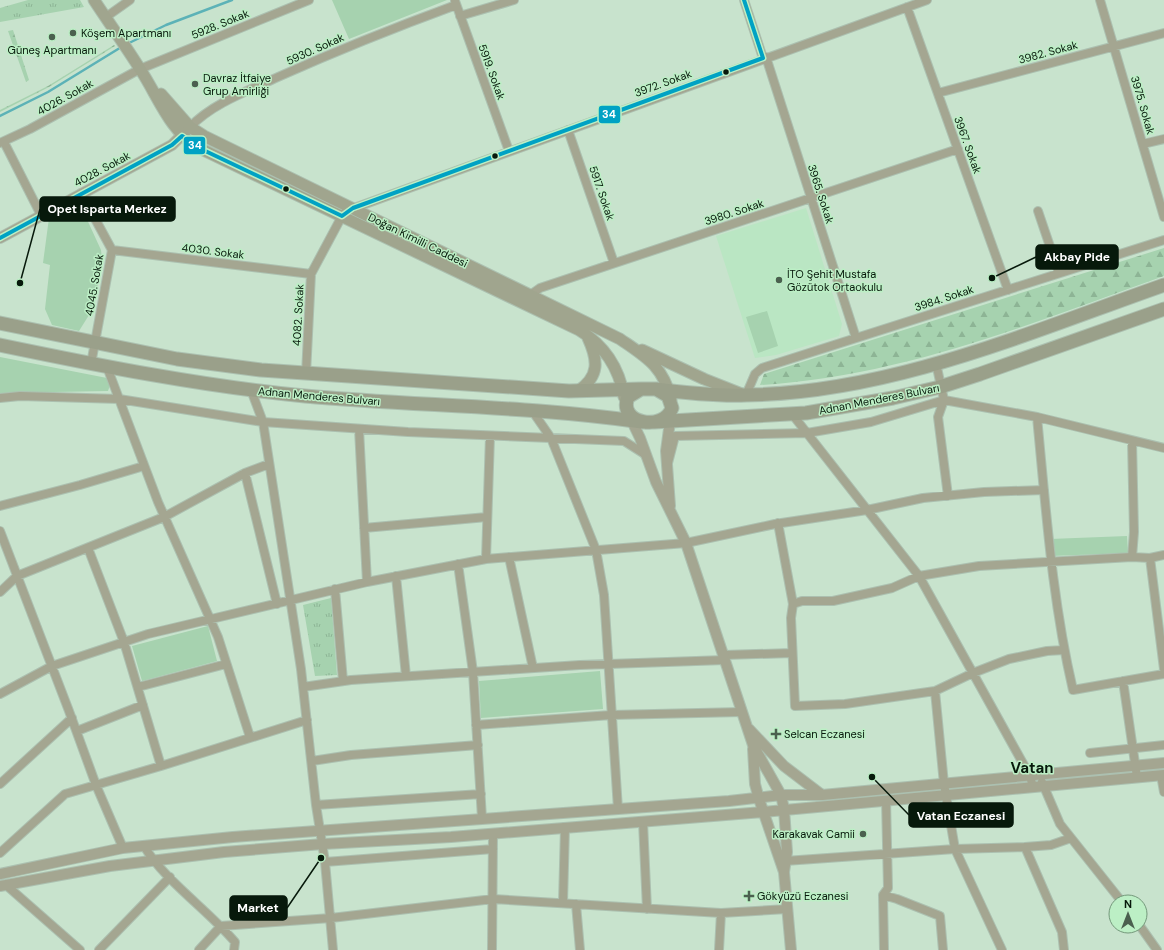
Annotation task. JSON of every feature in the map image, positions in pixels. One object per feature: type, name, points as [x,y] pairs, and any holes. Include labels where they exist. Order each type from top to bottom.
[{"type":"main road","name":"Doğan Kimilli Caddesi","points":[[94,0],[182,136],[199,148],[522,302],[587,335],[605,351],[612,362],[620,378],[623,391],[636,417]]},
{"type":"main road","name":"Doğan Kimilli Caddesi","points":[[140,69],[190,127],[204,136],[620,339],[636,350],[659,370],[666,381],[671,399]]},
{"type":"main road","name":"Adnan Menderes Bulvarı","points":[[0,323],[95,343],[209,364],[306,374],[578,391],[656,389],[664,392],[671,399],[809,390],[856,382],[936,363],[987,347],[1164,285]]},
{"type":"main road","name":"Adnan Menderes Bulvarı","points":[[0,345],[107,367],[208,385],[251,390],[533,412],[636,417],[669,421],[792,414],[943,393],[1164,309]]},
{"type":"main road","points":[[578,391],[590,381],[595,368],[593,349],[587,335]]},
{"type":"main road","points":[[620,339],[704,379],[746,395]]},
{"type":"main road","points":[[641,390],[631,394],[636,417],[668,416],[671,399]]},
{"type":"street","points":[[106,17],[130,0]]},
{"type":"street","name":"5928. Sokak","points":[[140,69],[309,0]]},
{"type":"street","points":[[460,16],[514,0]]},
{"type":"street","name":"3965. Sokak","points":[[744,0],[765,58],[856,338]]},
{"type":"street","name":"3972. Sokak","points":[[342,216],[353,208],[927,0]]},
{"type":"street","name":"3975. Sokak","points":[[1100,0],[1164,217]]},
{"type":"street","name":"5919. Sokak","points":[[455,2],[509,151]]},
{"type":"street","name":"5930. Sokak","points":[[190,127],[216,107],[273,80],[455,2]]},
{"type":"street","name":"3967. Sokak","points":[[907,7],[1008,290]]},
{"type":"street","name":"3982. Sokak","points":[[938,93],[1164,33]]},
{"type":"street","name":"4026. Sokak","points":[[2,142],[140,69]]},
{"type":"street","name":"4028. Sokak","points":[[0,238],[172,145],[190,127]]},
{"type":"street","name":"5917. Sokak","points":[[568,130],[614,263]]},
{"type":"street","points":[[1143,144],[1164,139]]},
{"type":"street","points":[[2,142],[41,215]]},
{"type":"street","name":"3980. Sokak","points":[[522,302],[530,294],[540,288],[958,149]]},
{"type":"street","name":"4045. Sokak","points":[[81,193],[112,250],[91,364]]},
{"type":"street","points":[[1038,211],[1059,274]]},
{"type":"street","name":"4082. Sokak","points":[[306,374],[311,274],[342,216]]},
{"type":"street","name":"3984. Sokak","points":[[746,395],[759,370],[1164,240]]},
{"type":"street","name":"4030. Sokak","points":[[112,250],[311,274]]},
{"type":"street","points":[[936,363],[943,393],[938,416],[948,496]]},
{"type":"street","points":[[107,367],[164,517],[218,637],[250,737]]},
{"type":"street","points":[[251,390],[263,422],[308,720],[316,805],[325,862],[333,950]]},
{"type":"street","points":[[667,467],[676,436],[807,433],[871,422],[943,393],[1164,448]]},
{"type":"street","points":[[0,398],[20,396],[119,399],[263,422],[490,436],[624,441],[646,455]]},
{"type":"street","points":[[670,510],[666,451],[671,399]]},
{"type":"street","points":[[533,412],[551,438],[596,550],[604,595],[618,809]]},
{"type":"street","points":[[792,414],[919,576],[1030,776],[1038,786],[1060,824],[1116,894]]},
{"type":"street","points":[[636,417],[646,455],[656,482],[686,543],[753,745],[781,795],[784,809],[787,852],[784,872],[791,950]]},
{"type":"street","points":[[1037,417],[1050,561],[1064,650],[1073,690],[1164,674]]},
{"type":"street","points":[[359,429],[367,582]]},
{"type":"street","points":[[486,559],[490,436]]},
{"type":"street","points":[[1132,440],[1134,532],[1132,557]]},
{"type":"street","points":[[0,592],[17,576],[164,517],[245,473],[269,464]]},
{"type":"street","points":[[0,506],[144,466]]},
{"type":"street","points":[[245,473],[277,604]]},
{"type":"street","points":[[0,694],[52,666],[148,634],[335,589],[396,576],[486,559],[686,543],[778,524],[867,510],[923,498],[1044,490]]},
{"type":"street","points":[[364,528],[487,517]]},
{"type":"street","points":[[778,524],[793,604],[791,618],[795,706],[846,704],[935,691],[1009,659],[1047,651],[1064,650]]},
{"type":"street","points":[[0,531],[77,731],[96,785],[123,848]]},
{"type":"street","points":[[88,548],[124,642],[161,766]]},
{"type":"street","points":[[793,604],[802,601],[833,601],[892,588],[919,576],[980,566],[1132,557],[1150,558],[1164,555]]},
{"type":"street","points":[[509,557],[532,668]]},
{"type":"street","points":[[1150,558],[1164,669]]},
{"type":"street","points":[[458,564],[473,672],[482,818]]},
{"type":"street","points":[[396,576],[406,676]]},
{"type":"street","points":[[335,589],[343,681]]},
{"type":"street","points":[[303,687],[343,681],[406,676],[792,653]]},
{"type":"street","points":[[138,687],[226,664]]},
{"type":"street","points":[[1123,681],[1137,777]]},
{"type":"street","points":[[935,691],[944,784],[955,849],[1002,950]]},
{"type":"street","points":[[77,731],[143,705]]},
{"type":"street","points":[[476,725],[611,715],[742,712]]},
{"type":"street","points":[[0,784],[72,718]]},
{"type":"street","points":[[0,853],[65,794],[308,720]]},
{"type":"street","points":[[747,726],[784,766],[822,795]]},
{"type":"street","points":[[312,761],[352,755],[478,745]]},
{"type":"street","points":[[753,745],[755,784],[784,872]]},
{"type":"street","points":[[1090,753],[1164,745]]},
{"type":"street","points":[[0,874],[123,848],[233,837],[759,799],[781,795],[822,795],[1164,763]]},
{"type":"street","points":[[1038,786],[1040,775]]},
{"type":"street","points":[[3,886],[110,866],[153,860],[322,844],[493,833],[763,812],[1137,777],[1162,775],[1164,792]]},
{"type":"street","points":[[316,805],[481,794]]},
{"type":"street","points":[[884,950],[883,895],[888,888],[886,800]]},
{"type":"street","points":[[643,822],[647,909]]},
{"type":"street","points":[[563,903],[565,827]]},
{"type":"street","points":[[492,950],[493,833]]},
{"type":"street","points":[[785,861],[955,849],[1051,845],[1071,838]]},
{"type":"street","points":[[144,846],[153,860],[221,926],[234,942],[234,950]]},
{"type":"street","points":[[1025,847],[1062,932],[1064,950]]},
{"type":"street","points":[[325,862],[493,849]]},
{"type":"street","points":[[99,950],[170,877]]},
{"type":"street","points":[[3,886],[80,950]]},
{"type":"street","points":[[883,895],[940,916],[943,950]]},
{"type":"street","points":[[199,950],[221,926],[330,918],[493,899],[721,913],[787,910]]},
{"type":"street","points":[[576,904],[580,950]]},
{"type":"street","points":[[719,950],[721,913]]},
{"type":"street","points":[[1147,934],[1159,948]]},
{"type":"shaded area","name":"İTO Şehit Mustafa Gözütok Ortaokulu","points":[[806,208],[842,324],[839,336],[776,355],[755,358],[716,236]]},
{"type":"green space","points":[[28,0],[80,0],[84,7],[0,22],[0,8]]},
{"type":"green space","points":[[332,0],[447,0],[349,39]]},
{"type":"green space","points":[[13,30],[29,80],[26,82],[8,31]]},
{"type":"green space","points":[[114,45],[115,46],[49,87],[0,112],[0,110],[48,86]]},
{"type":"green space","points":[[79,202],[101,250],[102,259],[94,307],[79,331],[52,325],[45,309],[50,265],[43,263],[49,218]]},
{"type":"green space","points":[[1164,248],[1164,276],[1016,329],[966,345],[864,371],[812,380],[760,385],[764,374]]},
{"type":"green space","points":[[767,311],[778,346],[758,353],[746,317]]},
{"type":"green space","points":[[0,357],[107,378],[110,385],[108,391],[0,393]]},
{"type":"green space","points":[[1127,536],[1128,553],[1051,556],[1050,539]]},
{"type":"green space","points":[[331,598],[337,675],[315,676],[303,605]]},
{"type":"green space","points":[[208,626],[217,661],[142,681],[132,646]]},
{"type":"green space","points":[[600,671],[603,709],[481,718],[479,681]]},
{"type":"waterway","points":[[127,44],[166,25],[232,0]]},
{"type":"waterway","points":[[0,116],[48,92],[123,46]]},
{"type":"transit line","name":"34","points":[[0,238],[172,145],[182,136],[199,148],[342,216],[353,208],[763,58],[744,0]]},
{"type":"place","name":"Köşem Apartmanı","points":[[73,33]]},
{"type":"place","name":"Güneş Apartmanı","points":[[52,37]]},
{"type":"place","name":"Davraz İtfaiye Grup Amirliği","points":[[195,84]]},
{"type":"place","name":"Akbay Pide","points":[[992,278]]},
{"type":"place","name":"İTO Şehit Mustafa Gözütok Ortaokulu","points":[[779,280]]},
{"type":"place","name":"Opet Isparta Merkez","points":[[20,283]]},
{"type":"place","name":"Selcan Eczanesi","points":[[776,734]]},
{"type":"place","name":"Vatan Eczanesi","points":[[872,777]]},
{"type":"place","name":"Karakavak Camii","points":[[863,834]]},
{"type":"place","name":"Market","points":[[321,858]]},
{"type":"place","name":"Gökyüzü Eczanesi","points":[[749,896]]},
{"type":"district","name":"Vatan","points":[[1032,768]]}]
